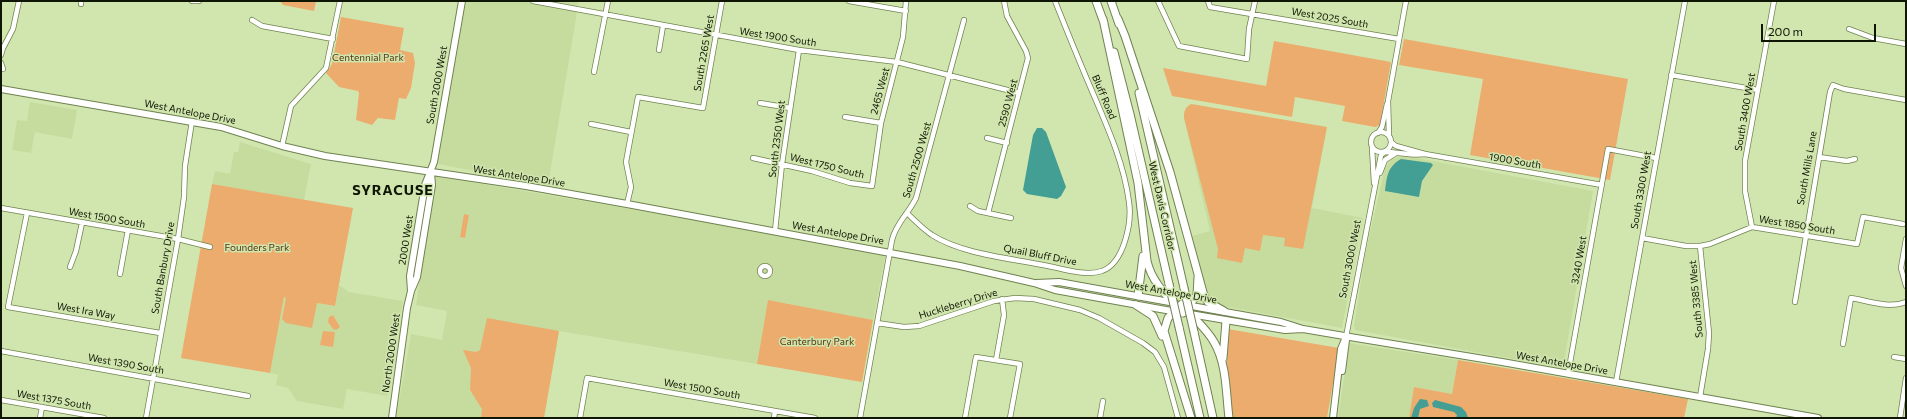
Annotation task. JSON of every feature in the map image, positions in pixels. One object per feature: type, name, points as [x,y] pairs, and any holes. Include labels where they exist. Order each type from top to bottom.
[{"type":"highway","name":"West Davis Corridor","points":[[1096,1],[1103,19],[1130,114],[1200,418]]},
{"type":"highway","name":"West Davis Corridor","points":[[1111,1],[1118,19],[1138,86],[1213,418]]},
{"type":"highway","points":[[1103,19],[1138,183],[1150,272],[1157,284],[1214,342],[1223,368]]},
{"type":"highway","points":[[1118,19],[1170,172],[1205,298],[1224,311]]},
{"type":"highway","points":[[1138,296],[1143,263],[1144,228]]},
{"type":"highway","points":[[1166,343],[1164,325],[1168,317],[1182,308],[1198,291],[1198,277]]},
{"type":"highway","points":[[1136,305],[1153,316],[1166,343],[1191,418]]},
{"type":"highway","points":[[1226,321],[1223,346],[1223,368],[1229,418]]},
{"type":"main road","name":"South 2000 West","points":[[431,172],[462,1]]},
{"type":"main road","name":"West Antelope Drive","points":[[1,89],[192,121],[221,127],[282,146],[325,156],[627,204],[889,252],[960,266],[1034,283],[1055,290],[1136,305],[1224,311],[1346,337],[1616,382],[1818,418]]},
{"type":"main road","name":"2000 West","points":[[411,291],[410,276],[425,185],[431,172]]},
{"type":"main road","name":"West Antelope Drive","points":[[1034,283],[1058,282],[1138,296],[1226,321],[1285,330],[1303,329]]},
{"type":"main road","name":"North 2000 West","points":[[392,418],[403,335],[411,291]]},
{"type":"main road","name":"South 3000 West","points":[[1332,418],[1346,350],[1346,337]]},
{"type":"street","points":[[1,55],[13,29],[19,1]]},
{"type":"street","points":[[192,1],[198,2]]},
{"type":"street","points":[[282,146],[291,106],[326,68],[340,1]]},
{"type":"street","name":"West 1900 South","points":[[533,1],[799,50],[897,62],[1019,93]]},
{"type":"street","points":[[594,72],[608,1]]},
{"type":"street","name":"South 2265 West","points":[[631,132],[638,97],[703,108],[722,1]]},
{"type":"street","points":[[849,1],[906,11]]},
{"type":"street","name":"2465 West","points":[[872,186],[881,123],[903,38],[906,1]]},
{"type":"street","name":"2590 West","points":[[988,213],[1028,58],[1007,16],[1004,1]]},
{"type":"street","name":"Bluff Road","points":[[1055,1],[1112,138],[1129,202]]},
{"type":"street","points":[[1158,1],[1179,46],[1247,59],[1255,1]]},
{"type":"street","name":"West 2025 South","points":[[1208,1],[1210,7],[1400,39]]},
{"type":"street","points":[[1406,1],[1400,39],[1382,127],[1371,141],[1372,147],[1376,151],[1400,152],[1418,155],[1425,154]]},
{"type":"street","name":"South 3300 West","points":[[1616,382],[1685,1]]},
{"type":"street","name":"South 3400 West","points":[[1752,227],[1745,190],[1745,161],[1774,1]]},
{"type":"street","points":[[252,20],[262,26],[333,39]]},
{"type":"street","name":"South 2500 West","points":[[860,418],[889,252],[895,230],[916,198],[964,20]]},
{"type":"street","points":[[659,50],[663,26]]},
{"type":"street","points":[[1850,29],[1873,38],[1906,44]]},
{"type":"street","name":"South 2350 West","points":[[775,231],[782,164],[799,50]]},
{"type":"street","points":[[1,62],[3,69]]},
{"type":"street","points":[[1671,75],[1758,90]]},
{"type":"street","name":"South Mills Lane","points":[[1795,302],[1818,157],[1830,92],[1833,85],[1844,89],[1906,100]]},
{"type":"street","points":[[1385,152],[1390,148],[1391,142],[1389,136],[1388,101]]},
{"type":"street","points":[[760,103],[790,108]]},
{"type":"street","points":[[845,117],[881,123]]},
{"type":"street","name":"South Banbury Drive","points":[[146,418],[178,239],[184,197],[185,166],[192,121]]},
{"type":"street","points":[[591,124],[631,132],[626,162],[631,187],[627,204]]},
{"type":"street","points":[[1377,133],[1384,133],[1389,136]]},
{"type":"street","points":[[987,138],[1007,143]]},
{"type":"street","points":[[1391,142],[1398,146],[1425,154]]},
{"type":"street","name":"South 3000 West","points":[[1372,147],[1374,184]]},
{"type":"street","name":"3240 West","points":[[1568,374],[1608,149],[1656,158]]},
{"type":"street","name":"South 3000 West","points":[[1346,337],[1374,184],[1377,177],[1379,161],[1385,152]]},
{"type":"street","points":[[1377,177],[1385,160],[1392,154],[1400,152]]},
{"type":"street","name":"1900 South","points":[[1425,154],[1602,185]]},
{"type":"street","points":[[1818,157],[1847,162],[1855,159]]},
{"type":"street","name":"West 1750 South","points":[[753,158],[812,171],[850,183],[872,186]]},
{"type":"street","name":"Quail Bluff Drive","points":[[907,213],[931,234],[944,242],[966,249],[1085,273],[1093,273],[1109,268],[1120,255],[1129,220],[1129,202]]},
{"type":"street","points":[[970,206],[978,211],[1011,218]]},
{"type":"street","name":"West 1500 South","points":[[1,208],[178,239],[210,247]]},
{"type":"street","name":"West Ira Way","points":[[27,213],[8,307],[160,333]]},
{"type":"street","name":"West 1850 South","points":[[1642,238],[1686,246],[1700,246],[1710,244],[1752,227],[1857,244],[1864,218],[1903,224]]},
{"type":"street","points":[[70,267],[76,251],[82,223]]},
{"type":"street","points":[[120,274],[128,230]]},
{"type":"street","points":[[1906,239],[1901,268],[1906,286]]},
{"type":"street","name":"South 3385 West","points":[[1700,246],[1709,333],[1708,349],[1700,397]]},
{"type":"street","name":"Huckleberry Drive","points":[[877,323],[904,327],[919,326],[1002,299],[1028,298],[1070,307],[1093,314],[1147,346],[1158,356],[1165,370],[1178,418]]},
{"type":"street","points":[[1843,344],[1852,298],[1887,305],[1896,305],[1906,302]]},
{"type":"street","points":[[996,360],[1004,315],[1002,299]]},
{"type":"street","name":"West 1390 South","points":[[1,351],[248,396]]},
{"type":"street","points":[[965,418],[976,357],[1020,364],[1010,418]]},
{"type":"street","points":[[1894,357],[1906,359]]},
{"type":"street","name":"West 1500 South","points":[[580,418],[587,378],[815,418]]},
{"type":"street","points":[[1900,418],[1906,378]]},
{"type":"street","name":"West 1375 South","points":[[1,400],[89,417],[104,418]]},
{"type":"street","points":[[1100,418],[1103,401]]},
{"type":"street","points":[[40,418],[42,407]]},
{"type":"street","points":[[774,418],[775,411]]},
{"type":"shaded area","points":[[466,1],[579,1],[548,185],[438,164]]},
{"type":"shaded area","points":[[30,102],[77,110],[72,139],[35,132],[31,153],[12,150],[17,120],[27,121]]},
{"type":"shaded area","points":[[1191,104],[1327,127],[1312,208],[1363,218],[1342,328],[1217,305],[1205,294],[1192,236],[1210,231],[1184,118],[1186,107]]},
{"type":"shaded area","points":[[240,142],[311,164],[304,200],[212,184],[215,171],[230,174],[234,152],[238,152]]},
{"type":"shaded area","points":[[1398,157],[1411,157],[1593,191],[1563,368],[1355,330],[1354,326],[1365,255],[1385,168],[1391,160]]},
{"type":"shaded area","points":[[435,176],[886,252],[873,320],[768,300],[757,364],[559,331],[544,418],[396,418],[411,334],[442,340],[447,311],[416,305]]},
{"type":"shaded area","points":[[339,285],[349,292],[403,301],[387,396],[347,389],[343,409],[297,401],[288,388],[276,385],[278,375],[270,373],[284,297],[335,306]]},
{"type":"shaded area","points":[[1349,343],[1458,360],[1452,394],[1414,387],[1409,418],[1338,418]]},
{"type":"green space","points":[[280,1],[316,1],[314,11],[283,5]]},
{"type":"green space","name":"Centennial Park","points":[[341,17],[404,28],[400,50],[413,53],[415,63],[411,88],[406,99],[399,98],[395,120],[378,118],[372,125],[356,120],[358,91],[339,87],[326,73],[332,64]]},
{"type":"green space","points":[[1404,39],[1628,79],[1610,180],[1470,155],[1483,79],[1399,65]]},
{"type":"green space","points":[[1274,41],[1391,62],[1380,125],[1375,127],[1342,121],[1345,106],[1295,97],[1292,117],[1172,96],[1163,68],[1266,86]]},
{"type":"green space","points":[[1191,104],[1327,127],[1303,249],[1284,246],[1285,238],[1263,235],[1260,251],[1245,248],[1242,263],[1217,258],[1218,249],[1184,118],[1185,110]]},
{"type":"green space","name":"Founders Park","points":[[212,184],[353,208],[335,306],[317,303],[312,328],[286,323],[282,319],[286,298],[284,297],[270,373],[181,358]]},
{"type":"green space","points":[[464,214],[469,215],[465,238],[460,237]]},
{"type":"green space","name":"Canterbury Park","points":[[768,300],[873,320],[862,382],[757,364]]},
{"type":"green space","points":[[333,315],[340,327],[336,330],[333,329],[328,322],[329,317]]},
{"type":"green space","points":[[487,318],[559,331],[544,418],[481,418],[482,409],[470,390],[471,368],[463,350],[476,352],[480,350]]},
{"type":"green space","points":[[1228,329],[1339,348],[1327,418],[1232,418],[1227,374]]},
{"type":"green space","points":[[323,331],[335,332],[333,347],[320,345]]},
{"type":"green space","points":[[1458,360],[1688,399],[1684,418],[1409,418],[1414,387],[1452,394]]},
{"type":"water","points":[[1037,128],[1042,128],[1046,132],[1066,187],[1061,196],[1057,199],[1027,194],[1023,190],[1033,135]]},
{"type":"water","points":[[1401,159],[1431,163],[1433,165],[1422,181],[1419,197],[1385,191],[1390,169]]},
{"type":"water","points":[[1420,399],[1427,400],[1429,406],[1420,409],[1418,418],[1411,418],[1414,408]]},
{"type":"water","points":[[1435,400],[1461,407],[1466,412],[1468,418],[1456,418],[1457,415],[1454,412],[1433,407],[1432,403]]},
{"type":"district","name":"SYRACUSE","points":[[393,190]]}]
